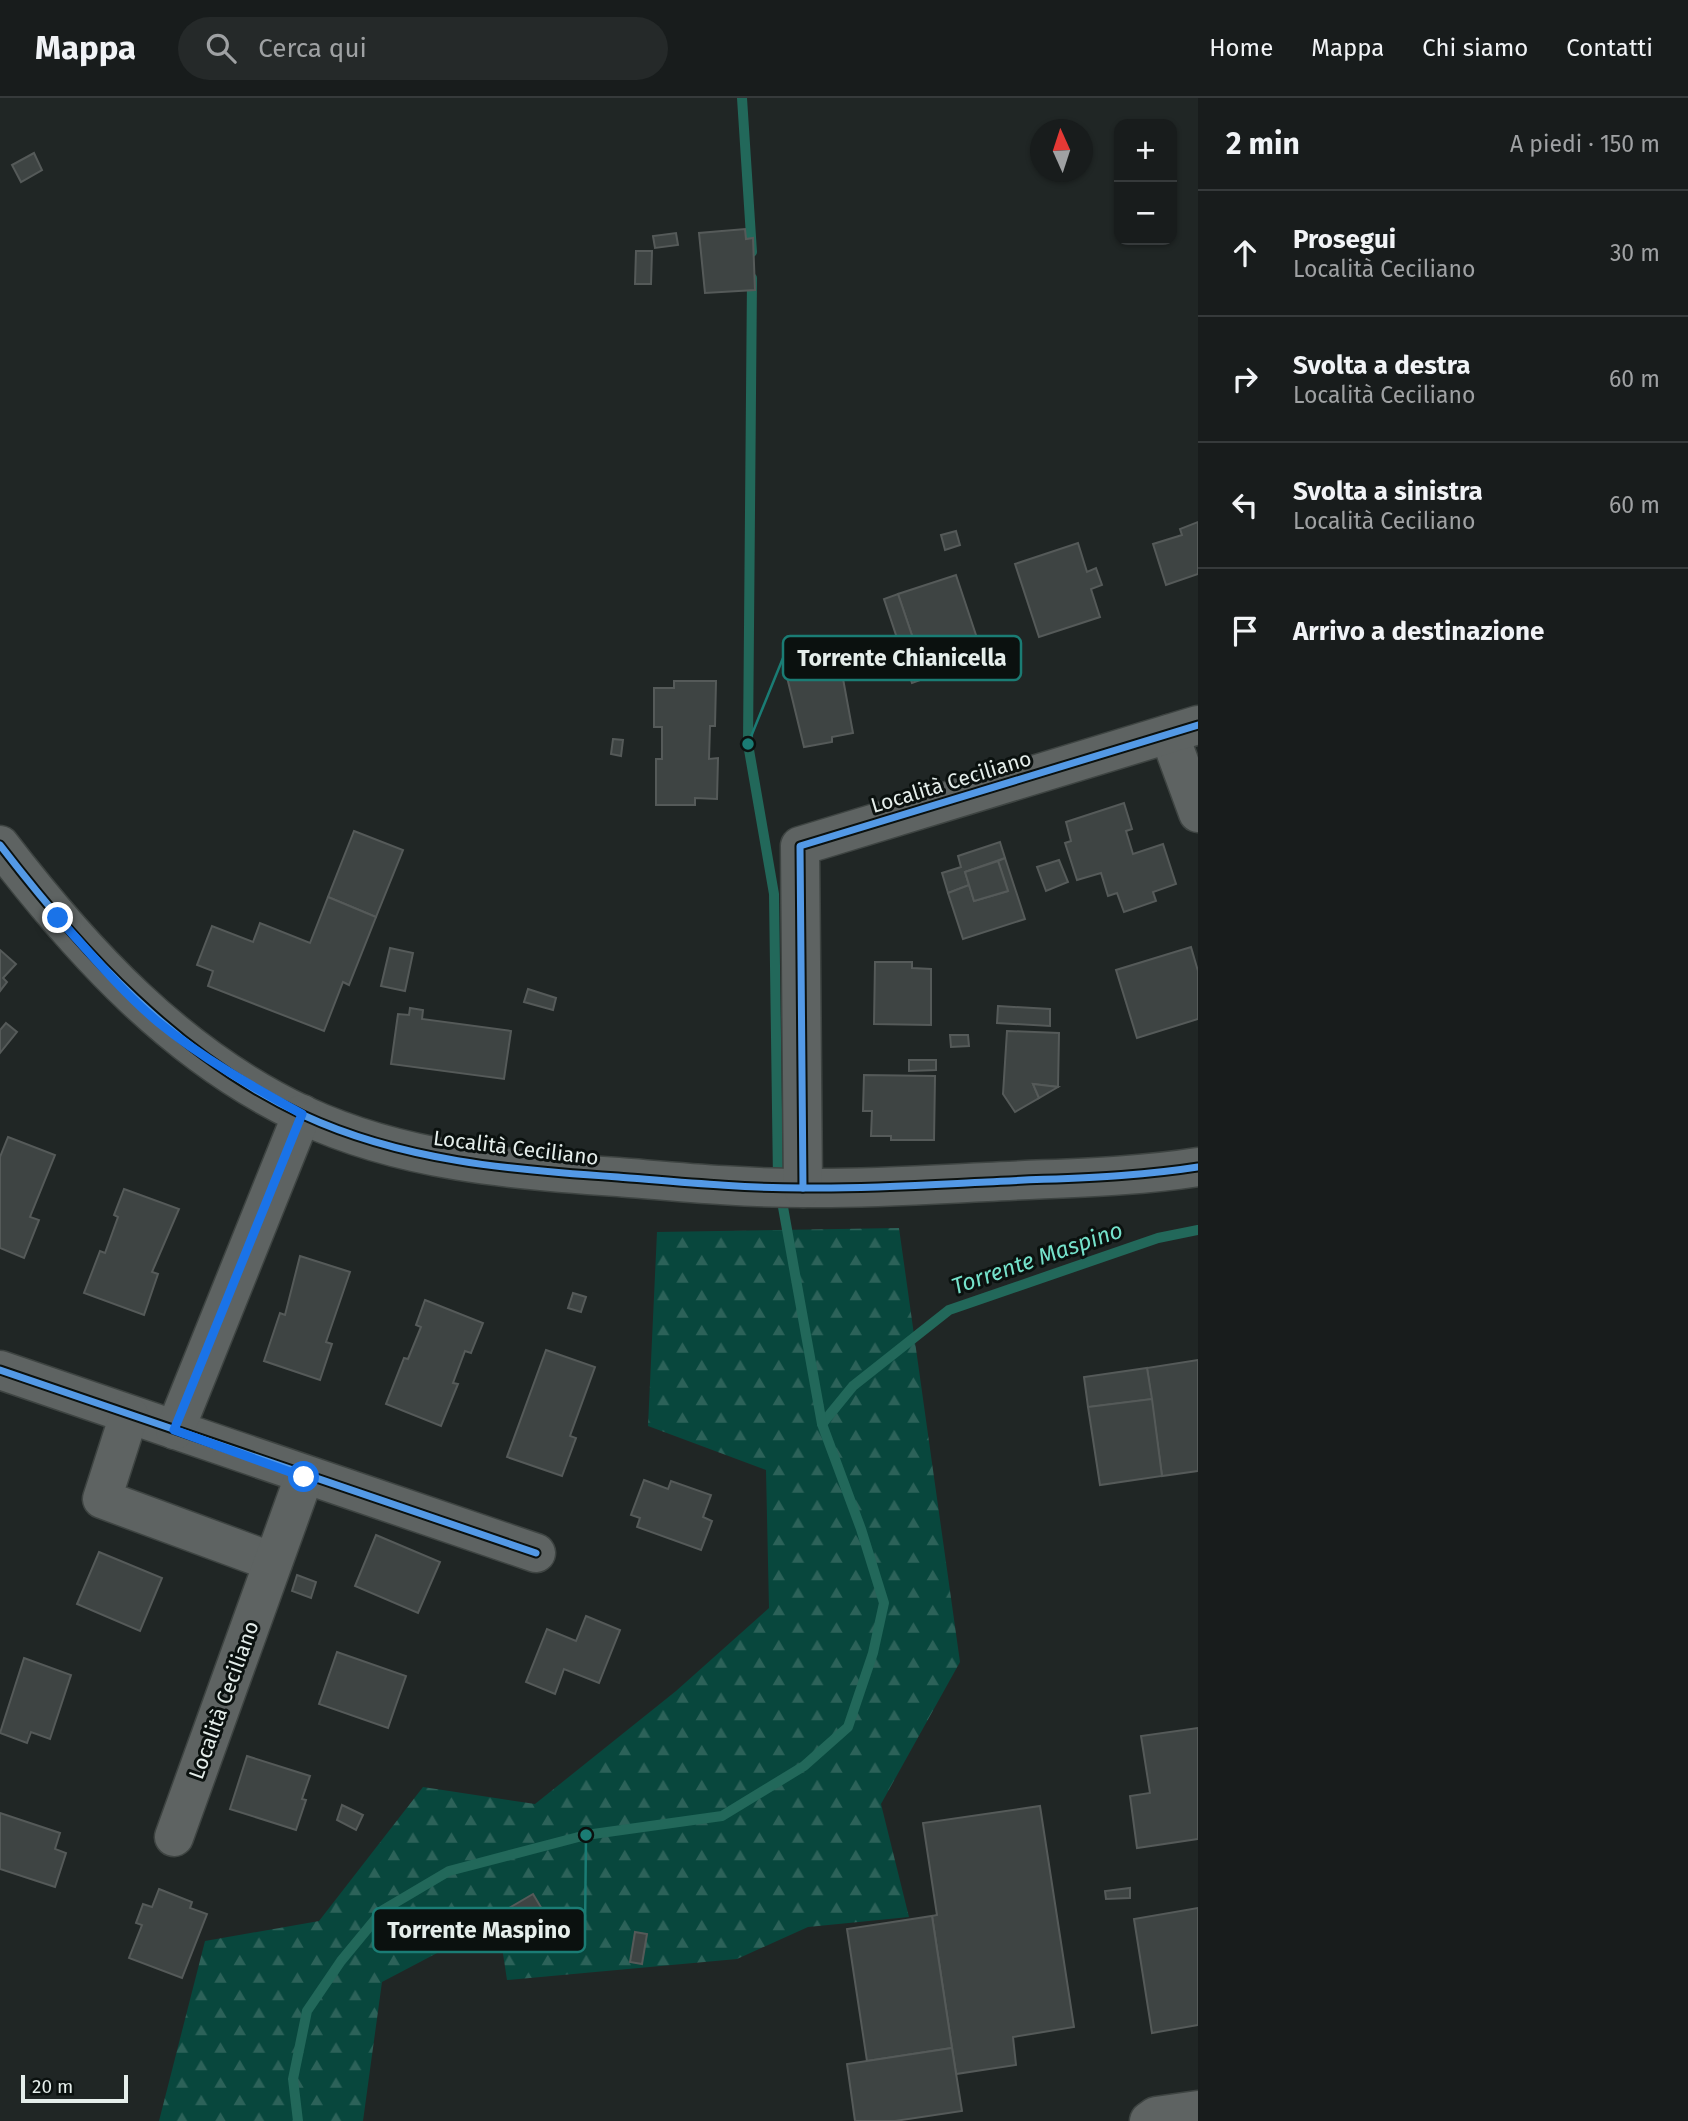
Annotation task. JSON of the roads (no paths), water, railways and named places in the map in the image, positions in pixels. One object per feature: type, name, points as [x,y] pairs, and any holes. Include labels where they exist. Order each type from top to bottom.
[{"type":"street","name":"Località Ceciliano","points":[[803,1188],[800,846],[1183,730],[1198,813]]},
{"type":"street","name":"Località Ceciliano","points":[[0,845],[108,974],[158,1022],[231,1073],[302,1114],[382,1144],[486,1166],[803,1188],[1135,1175],[1198,1167]]},
{"type":"street","points":[[174,1430],[302,1114]]},
{"type":"street","points":[[0,1370],[304,1477],[536,1553]]},
{"type":"street","points":[[130,1415],[102,1499],[274,1562]]},
{"type":"street","name":"Località Ceciliano","points":[[174,1837],[304,1477]]},
{"type":"street","points":[[1149,2121],[1156,2116],[1198,2110]]},
{"type":"waterway","points":[[742,98],[752,252]]},
{"type":"waterway","points":[[752,278],[748,744],[774,894],[778,1180]]},
{"type":"waterway","name":"Torrente Maspino","points":[[298,2121],[293,2079],[307,2011],[341,1961],[383,1910],[449,1871],[586,1835],[722,1816],[804,1766],[848,1727],[873,1653],[884,1603],[861,1529],[822,1424],[781,1196]]},
{"type":"waterway","name":"Torrente Maspino","points":[[822,1424],[853,1386],[949,1310],[1158,1238],[1198,1230]]},
{"type":"place","name":"Torrente Chianicella","points":[[748,744]]},
{"type":"place","name":"Torrente Maspino","points":[[586,1835]]}]
